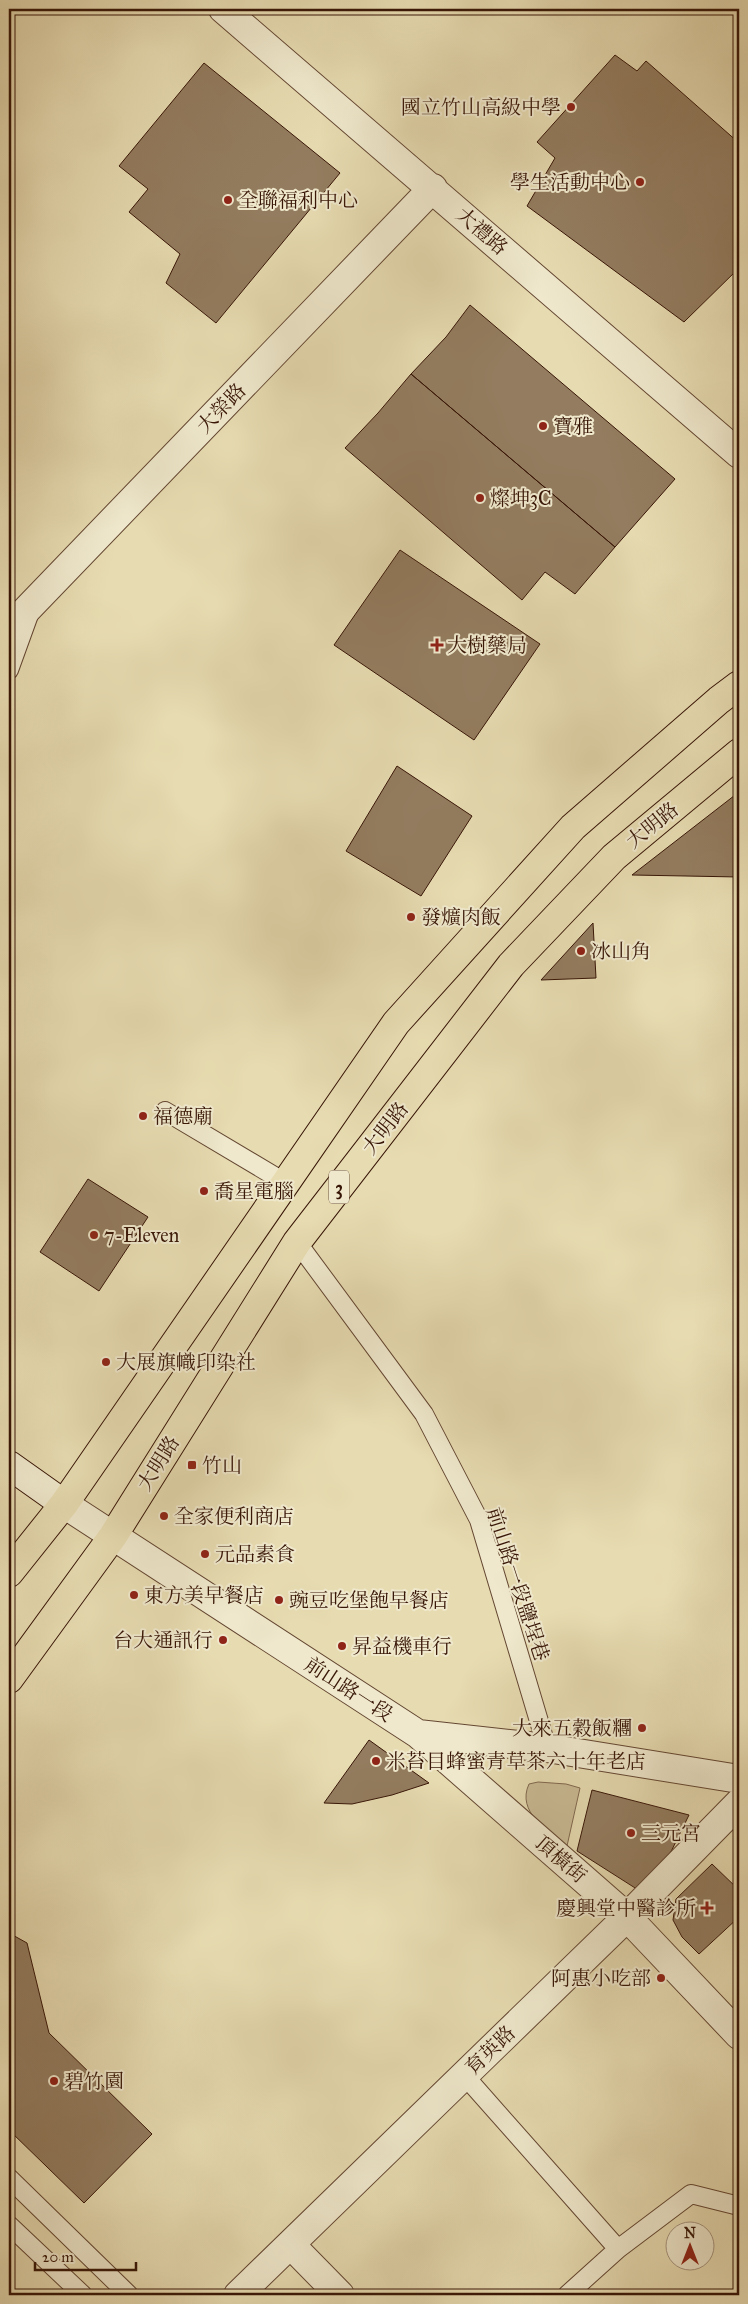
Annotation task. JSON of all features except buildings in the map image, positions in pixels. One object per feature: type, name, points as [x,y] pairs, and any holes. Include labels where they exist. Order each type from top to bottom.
[{"type":"main road","name":"3","points":[[9,1573],[64,1504],[396,1023],[573,827],[719,700],[739,685]]},
{"type":"main road","name":"大明路","points":[[9,1679],[113,1536],[297,1242],[511,964],[614,857],[739,753]]},
{"type":"street","name":"大禮路","points":[[223,9],[433,188],[739,454]]},
{"type":"street","name":"大榮路","points":[[9,628],[433,188]]},
{"type":"street","name":"前山路一段","points":[[9,1465],[64,1504],[418,1734],[547,1748],[739,1779]]},
{"type":"street","name":"頂橫街","points":[[418,1734],[627,1917],[739,2035]]},
{"type":"street","name":"育英路","points":[[238,2295],[627,1917],[739,1803]]},
{"type":"street","points":[[292,2244],[340,2295]]},
{"type":"lane","points":[[9,670],[33,602]]},
{"type":"lane","points":[[164,1111],[286,1183]]},
{"type":"lane","name":"前山路一段鹽埕巷","points":[[297,1242],[424,1414],[479,1520],[547,1748]]},
{"type":"lane","points":[[464,2075],[618,2249]]},
{"type":"lane","points":[[9,2178],[129,2295]]},
{"type":"lane","points":[[567,2295],[618,2249],[691,2194],[739,2206]]},
{"type":"lane","points":[[9,2226],[83,2295]]},
{"type":"shaded area","points":[[538,1782],[566,1784],[580,1788],[567,1846],[543,1827],[530,1812],[526,1794],[529,1784]]},
{"type":"place","name":"國立竹山高級中學","points":[[571,107]]},
{"type":"place","name":"學生活動中心","points":[[640,182]]},
{"type":"place","name":"全聯福利中心","points":[[228,200]]},
{"type":"place","name":"寶雅","points":[[543,426]]},
{"type":"place","name":"燦坤3C","points":[[480,498]]},
{"type":"place","name":"大樹藥局","points":[[437,645]]},
{"type":"place","name":"發爌肉飯","points":[[411,917]]},
{"type":"place","name":"冰山角","points":[[581,951]]},
{"type":"place","name":"福德廟","points":[[143,1116]]},
{"type":"place","name":"喬星電腦","points":[[204,1191]]},
{"type":"place","name":"7-Eleven","points":[[94,1235]]},
{"type":"place","name":"大展旗幟印染社","points":[[106,1362]]},
{"type":"place","name":"竹山","points":[[192,1465]]},
{"type":"place","name":"全家便利商店","points":[[164,1516]]},
{"type":"place","name":"元品素食","points":[[205,1554]]},
{"type":"place","name":"東方美早餐店","points":[[134,1595]]},
{"type":"place","name":"豌豆吃堡飽早餐店","points":[[279,1600]]},
{"type":"place","name":"台大通訊行","points":[[223,1640]]},
{"type":"place","name":"昇益機車行","points":[[342,1646]]},
{"type":"place","name":"大來五穀飯糰","points":[[642,1728]]},
{"type":"place","name":"米苔目蜂蜜青草茶六十年老店","points":[[376,1761]]},
{"type":"place","name":"三元宮","points":[[631,1833]]},
{"type":"place","name":"慶興堂中醫診所","points":[[707,1908]]},
{"type":"place","name":"阿惠小吃部","points":[[661,1978]]},
{"type":"place","name":"碧竹園","points":[[54,2081]]}]
